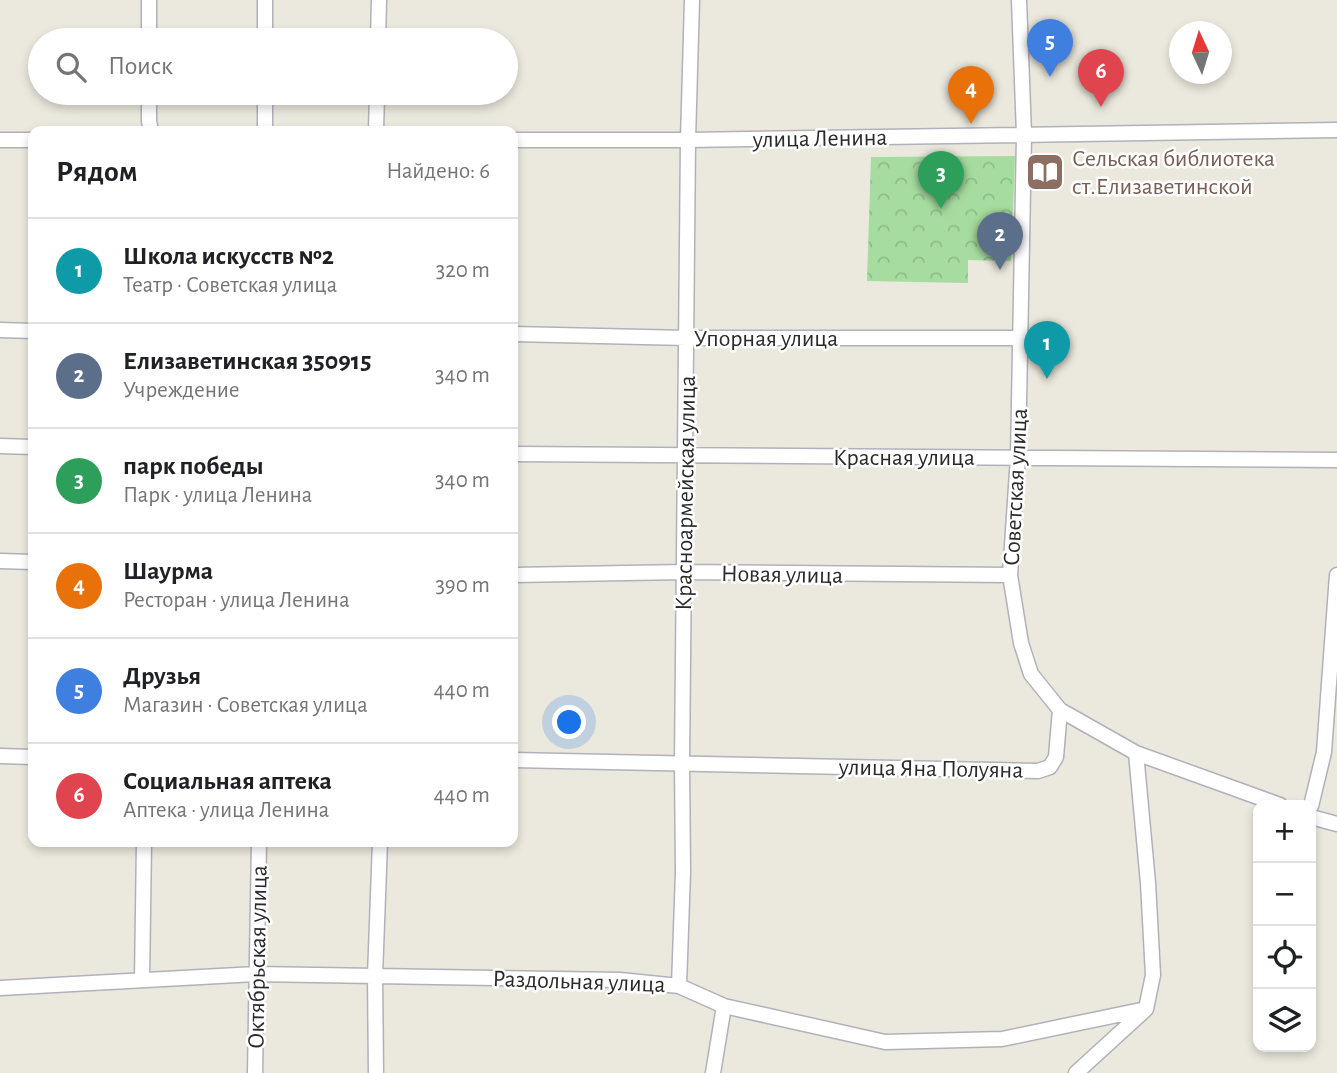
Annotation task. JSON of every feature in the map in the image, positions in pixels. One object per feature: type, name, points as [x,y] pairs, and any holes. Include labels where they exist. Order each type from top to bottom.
[{"type":"street","points":[[149,0],[149,28]]},
{"type":"street","points":[[265,0],[265,28]]},
{"type":"street","points":[[378,28],[379,0]]},
{"type":"street","name":"Красноармейская улица","points":[[679,986],[683,872],[688,139],[692,0]]},
{"type":"street","name":"Советская улица","points":[[1019,0],[1024,135],[1018,457],[1010,575],[1021,643],[1031,674],[1060,710]]},
{"type":"street","points":[[149,105],[150,126]]},
{"type":"street","points":[[265,105],[265,126]]},
{"type":"street","points":[[376,126],[377,105]]},
{"type":"street","name":"улица Ленина","points":[[518,140],[1337,130]]},
{"type":"street","points":[[0,140],[28,140]]},
{"type":"street","points":[[0,330],[28,331]]},
{"type":"street","name":"Упорная улица","points":[[518,334],[687,338],[1020,338]]},
{"type":"street","points":[[0,446],[28,447]]},
{"type":"street","name":"Красная улица","points":[[518,454],[1337,460]]},
{"type":"street","points":[[0,561],[28,562]]},
{"type":"street","name":"Новая улица","points":[[518,575],[684,572],[1010,575]]},
{"type":"street","points":[[1312,800],[1324,752],[1337,575]]},
{"type":"street","points":[[1060,710],[1136,753],[1266,800]]},
{"type":"street","name":"улица Яна Полуяна","points":[[518,760],[1038,771],[1050,767],[1056,757],[1060,710]]},
{"type":"street","points":[[1076,1073],[1146,1009],[1153,975],[1136,753]]},
{"type":"street","points":[[0,756],[28,757]]},
{"type":"street","points":[[1316,818],[1337,824]]},
{"type":"street","points":[[142,980],[144,847]]},
{"type":"street","name":"Октябрьская улица","points":[[255,1073],[259,847]]},
{"type":"street","points":[[376,1073],[375,975],[380,847]]},
{"type":"street","name":"Раздольная улица","points":[[0,988],[256,974],[620,980],[679,986],[724,1006],[885,1042],[1002,1039],[1146,1009]]},
{"type":"street","points":[[713,1073],[724,1006]]},
{"type":"green space","points":[[1015,156],[1011,261],[968,260],[968,283],[867,281],[871,157]]},
{"type":"place","name":"Друзья","points":[[1050,77]]},
{"type":"place","name":"Социальная аптека","points":[[1101,107]]},
{"type":"place","name":"Шаурма","points":[[971,124]]},
{"type":"place","name":"Сельская библиотека ст.Елизаветинской","points":[[1045,172]]},
{"type":"place","name":"парк победы","points":[[941,209]]},
{"type":"place","name":"Елизаветинская 350915","points":[[1000,270]]},
{"type":"place","name":"Школа искусств №2","points":[[1047,379]]}]
